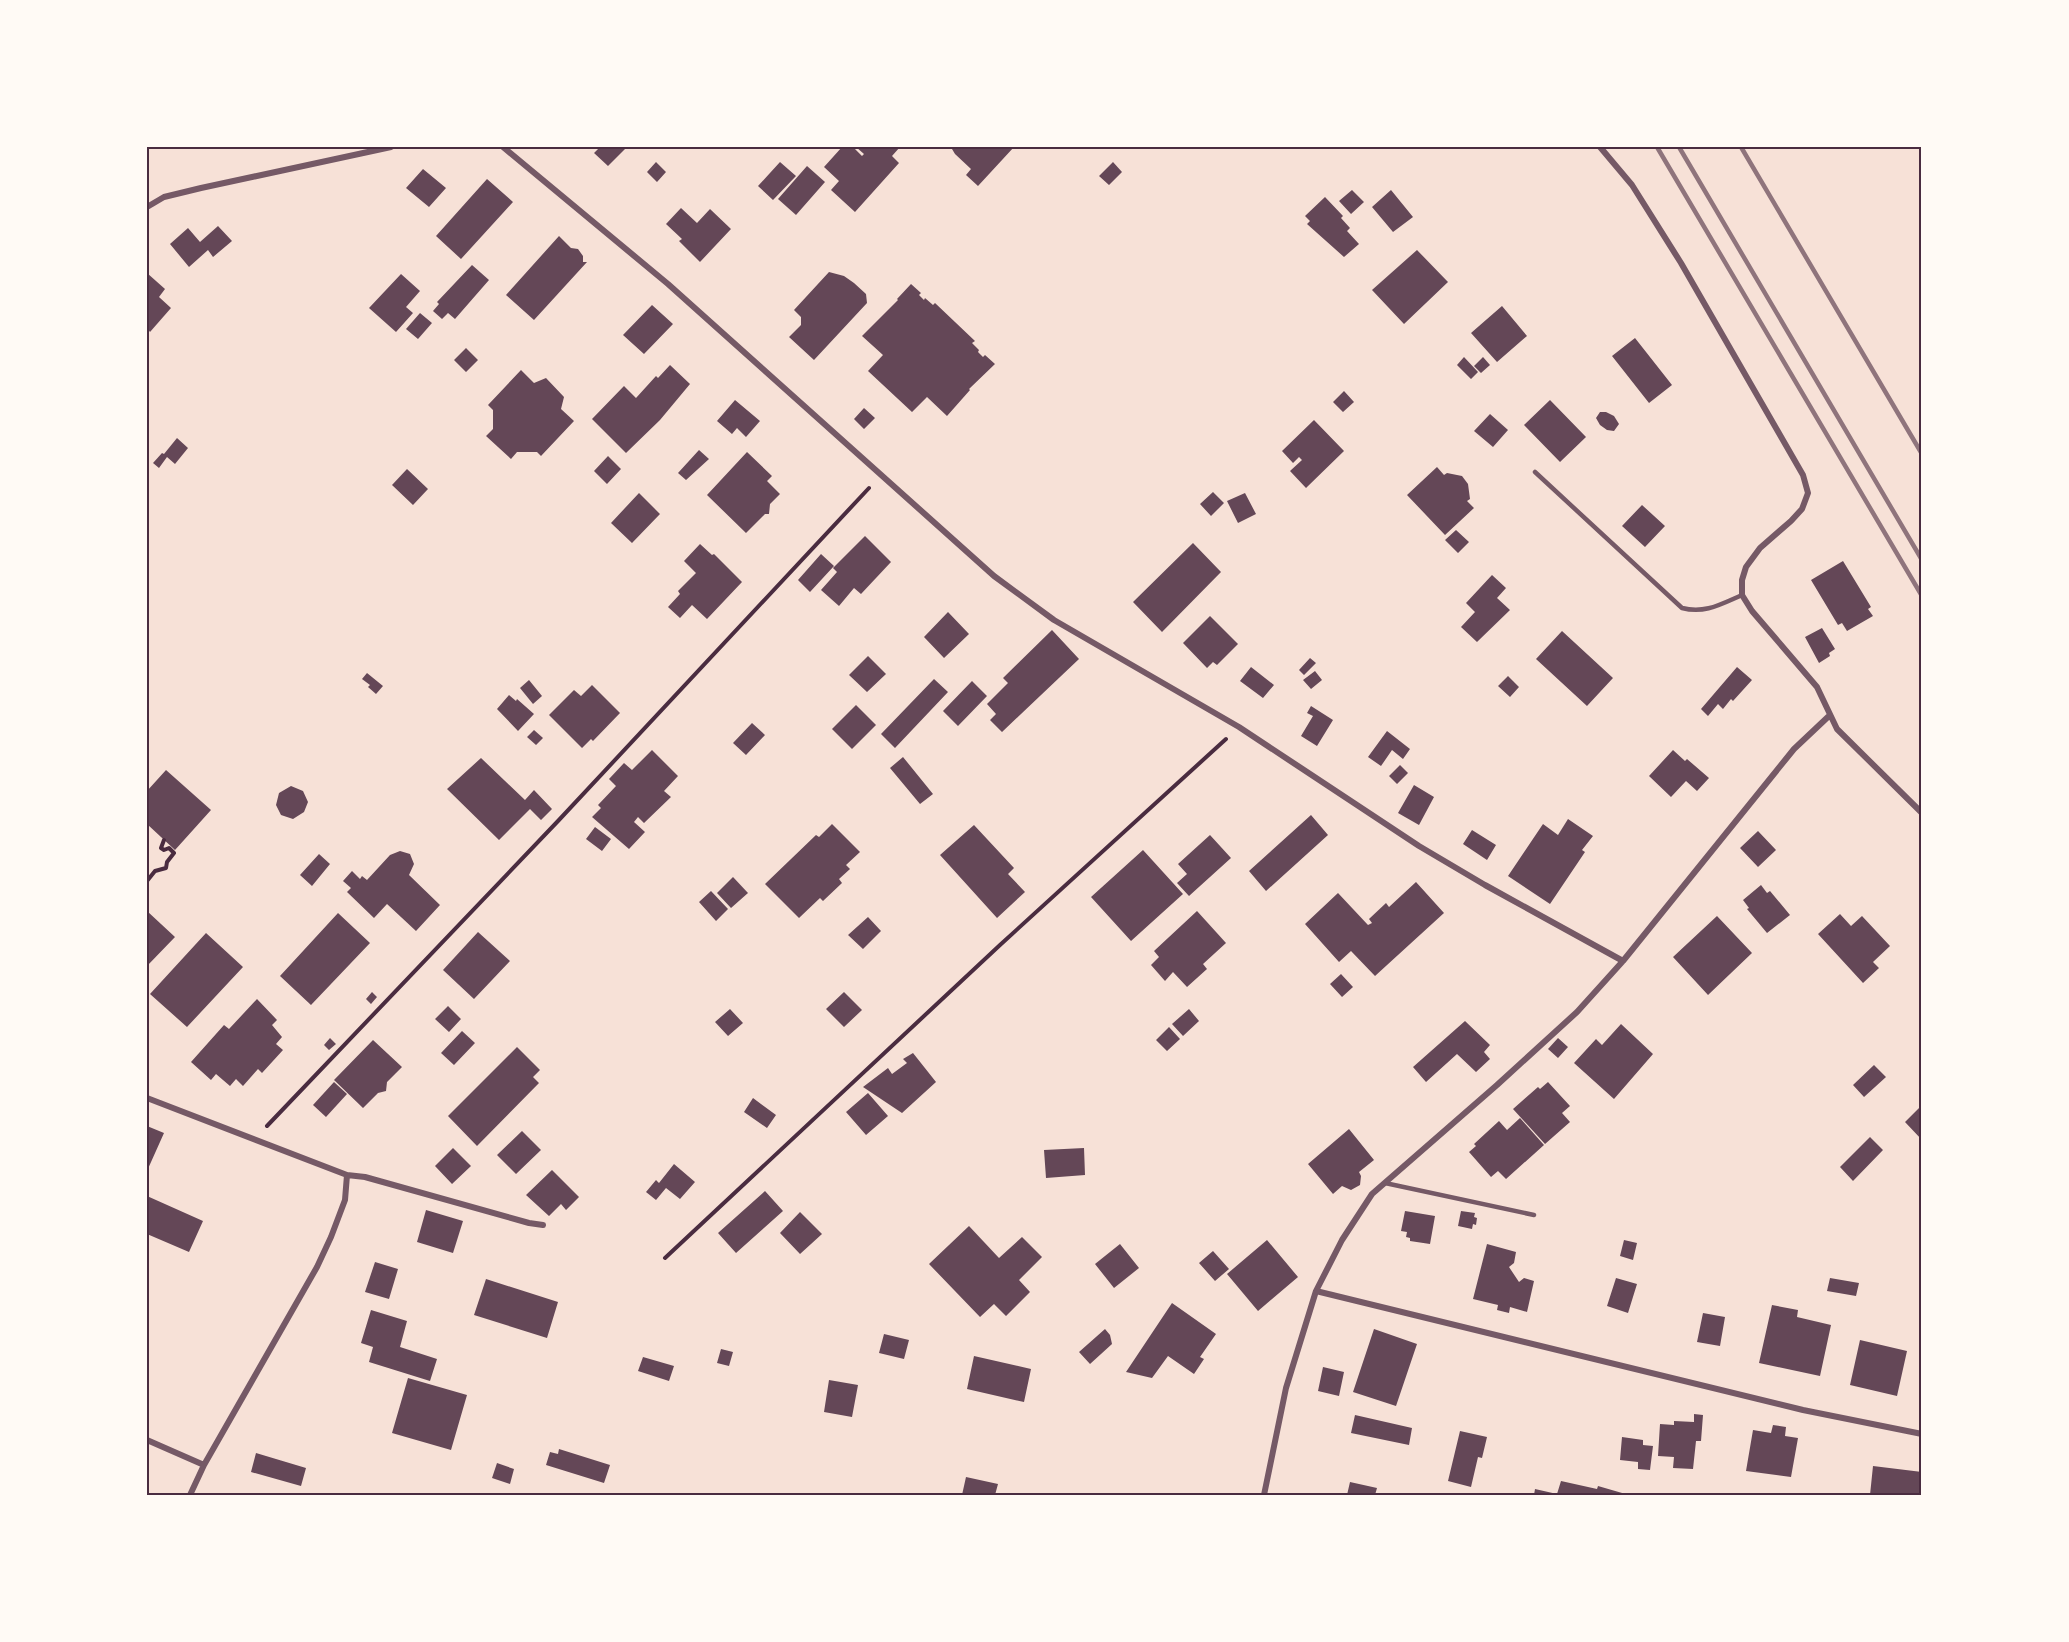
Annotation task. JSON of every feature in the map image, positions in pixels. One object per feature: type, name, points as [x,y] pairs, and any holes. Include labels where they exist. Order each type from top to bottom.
[{"type":"street","points":[[147,207],[164,198],[201,188],[391,147]]},
{"type":"street","points":[[503,147],[668,284],[994,576],[1054,620],[1239,727],[1419,846],[1623,961]]},
{"type":"street","points":[[1600,147],[1632,184],[1803,475],[1808,493],[1802,509],[1760,548],[1746,567],[1742,580],[1742,595],[1817,687],[1837,729],[1922,813]]},
{"type":"street","points":[[1264,1495],[1286,1388],[1316,1291],[1342,1240],[1372,1194],[1577,1012],[1623,961],[1794,749],[1830,716]]},
{"type":"street","points":[[147,1098],[347,1175],[543,1225]]},
{"type":"street","points":[[190,1495],[204,1465],[317,1267],[345,1200],[347,1175]]},
{"type":"street","points":[[1316,1291],[1803,1410],[1922,1434]]},
{"type":"street","points":[[147,1440],[204,1465]]},
{"type":"lane","points":[[1535,472],[1682,608],[1694,611],[1710,609],[1742,595]]},
{"type":"lane","points":[[1385,1183],[1534,1215]]},
{"type":"path","points":[[254,1140],[558,822],[882,474]]},
{"type":"path","points":[[665,1258],[1000,945],[1239,727]]},
{"type":"path","points":[[147,880],[155,872],[166,868],[167,862],[174,853],[169,848],[164,850],[161,848],[164,840]]},
{"type":"building","points":[[600,147],[627,147],[608,166],[594,153]]},
{"type":"building","points":[[842,147],[853,147],[862,156],[864,154],[856,147],[900,147],[892,156],[899,163],[855,212],[831,190],[839,181],[824,167]]},
{"type":"building","points":[[954,147],[1014,147],[978,186],[966,175],[971,169],[955,154],[952,149]]},
{"type":"building","points":[[656,162],[666,172],[657,182],[647,172]]},
{"type":"building","points":[[780,162],[796,176],[773,200],[758,186]]},
{"type":"building","points":[[1113,162],[1122,172],[1109,185],[1099,176]]},
{"type":"building","points":[[807,166],[825,182],[796,215],[778,199]]},
{"type":"building","points":[[423,169],[446,188],[429,207],[406,188]]},
{"type":"building","points":[[487,179],[513,202],[461,259],[436,236]]},
{"type":"building","points":[[1352,190],[1364,202],[1351,214],[1339,201]]},
{"type":"building","points":[[1391,190],[1413,217],[1393,232],[1372,207]]},
{"type":"building","points":[[1325,197],[1343,216],[1341,218],[1350,228],[1347,231],[1359,244],[1344,257],[1307,224],[1310,221],[1305,216]]},
{"type":"building","points":[[681,208],[697,223],[710,209],[731,229],[700,262],[679,241],[682,239],[666,224]]},
{"type":"building","points":[[218,226],[232,241],[213,257],[208,250],[189,267],[170,244],[188,228],[200,242]]},
{"type":"building","points":[[559,236],[571,248],[578,249],[583,256],[583,262],[587,262],[534,320],[506,295]]},
{"type":"building","points":[[1417,250],[1448,282],[1404,324],[1372,290]]},
{"type":"building","points":[[472,265],[489,280],[455,319],[448,313],[442,319],[433,311],[439,304],[437,302]]},
{"type":"building","points":[[829,272],[844,276],[854,283],[866,294],[867,303],[814,360],[789,337],[801,325],[801,317],[794,310]]},
{"type":"building","points":[[147,273],[165,289],[159,297],[171,308],[150,332],[147,328]]},
{"type":"building","points":[[401,274],[420,291],[406,307],[413,313],[396,332],[369,308]]},
{"type":"building","points":[[911,284],[921,293],[919,295],[924,300],[925,298],[933,305],[935,303],[975,341],[972,343],[983,357],[985,355],[995,364],[969,389],[947,416],[927,397],[912,412],[868,371],[883,355],[862,336]]},
{"type":"building","points":[[652,305],[673,324],[644,354],[623,335]]},
{"type":"building","points":[[1502,306],[1527,336],[1497,362],[1471,333]]},
{"type":"building","points":[[420,313],[432,323],[418,339],[406,329]]},
{"type":"building","points":[[1635,338],[1672,385],[1649,403],[1612,356]]},
{"type":"building","points":[[466,348],[478,360],[466,372],[454,360]]},
{"type":"building","points":[[1464,357],[1478,372],[1471,379],[1457,365]]},
{"type":"building","points":[[1483,357],[1490,365],[1481,373],[1474,366]]},
{"type":"building","points":[[670,365],[690,384],[660,420],[626,453],[592,419],[624,386],[636,398],[656,376],[658,378]]},
{"type":"building","points":[[521,370],[534,383],[546,378],[564,397],[561,409],[574,421],[541,456],[537,452],[517,452],[511,459],[486,436],[493,429],[493,410],[488,405]]},
{"type":"building","points":[[1344,391],[1354,402],[1343,412],[1333,402]]},
{"type":"building","points":[[735,400],[760,421],[746,437],[737,428],[732,434],[717,421]]},
{"type":"building","points":[[1550,400],[1586,437],[1560,462],[1524,425]]},
{"type":"building","points":[[864,408],[875,418],[864,429],[854,419]]},
{"type":"building","points":[[1600,412],[1614,416],[1619,424],[1614,431],[1607,430],[1600,425],[1596,418]]},
{"type":"building","points":[[1490,414],[1508,430],[1493,447],[1474,431]]},
{"type":"building","points":[[1314,420],[1344,451],[1306,488],[1290,471],[1302,460],[1299,457],[1293,463],[1282,451]]},
{"type":"building","points":[[177,438],[188,448],[175,464],[167,457],[159,468],[153,463]]},
{"type":"building","points":[[699,450],[709,459],[686,480],[678,473]]},
{"type":"building","points":[[747,452],[772,476],[767,481],[780,494],[770,504],[769,514],[765,514],[746,533],[707,495]]},
{"type":"building","points":[[608,456],[621,469],[607,484],[594,471]]},
{"type":"building","points":[[1437,467],[1444,475],[1447,473],[1462,476],[1468,484],[1470,499],[1467,501],[1474,508],[1445,535],[1407,495]]},
{"type":"building","points":[[407,469],[428,489],[413,505],[392,485]]},
{"type":"building","points":[[1213,492],[1224,503],[1211,516],[1200,504]]},
{"type":"building","points":[[639,493],[660,514],[632,543],[611,523]]},
{"type":"building","points":[[1245,493],[1256,514],[1238,523],[1227,501]]},
{"type":"building","points":[[1642,505],[1665,526],[1645,547],[1622,526]]},
{"type":"building","points":[[1456,530],[1469,542],[1458,553],[1445,540]]},
{"type":"building","points":[[865,536],[891,562],[861,594],[854,588],[839,606],[821,590],[837,572],[833,568]]},
{"type":"building","points":[[1193,543],[1221,572],[1162,632],[1133,602]]},
{"type":"building","points":[[700,544],[712,555],[714,554],[742,582],[707,619],[692,605],[680,618],[668,607],[680,594],[678,591],[696,573],[684,561]]},
{"type":"building","points":[[821,554],[834,566],[810,592],[798,580]]},
{"type":"building","points":[[1843,561],[1871,607],[1868,609],[1873,616],[1847,631],[1842,623],[1838,625],[1811,580]]},
{"type":"building","points":[[1492,575],[1506,588],[1497,598],[1510,610],[1477,642],[1461,627],[1475,612],[1466,603]]},
{"type":"building","points":[[948,612],[969,634],[944,658],[924,637]]},
{"type":"building","points":[[1210,616],[1238,644],[1217,665],[1213,662],[1207,668],[1183,643]]},
{"type":"building","points":[[1822,628],[1835,649],[1829,653],[1830,656],[1819,663],[1805,637]]},
{"type":"building","points":[[1052,630],[1079,659],[1002,732],[990,720],[996,714],[987,704],[1008,683],[1003,678]]},
{"type":"building","points":[[1562,631],[1613,678],[1587,706],[1536,659]]},
{"type":"building","points":[[868,656],[886,674],[867,692],[849,675]]},
{"type":"building","points":[[1310,658],[1316,663],[1304,675],[1299,670]]},
{"type":"building","points":[[1251,667],[1274,685],[1263,698],[1240,681]]},
{"type":"building","points":[[1737,667],[1752,680],[1733,701],[1731,699],[1723,709],[1718,704],[1708,716],[1701,709]]},
{"type":"building","points":[[1315,671],[1322,680],[1311,689],[1303,680]]},
{"type":"building","points":[[367,673],[383,686],[376,694],[362,679]]},
{"type":"building","points":[[1508,676],[1519,687],[1510,697],[1498,686]]},
{"type":"building","points":[[934,679],[948,692],[895,748],[881,734]]},
{"type":"building","points":[[529,680],[542,696],[533,704],[520,688]]},
{"type":"building","points":[[972,681],[987,696],[958,726],[943,711]]},
{"type":"building","points":[[592,685],[620,713],[593,741],[591,739],[582,748],[549,715],[574,690],[581,696]]},
{"type":"building","points":[[509,695],[534,714],[518,731],[497,709]]},
{"type":"building","points":[[856,705],[876,725],[852,749],[832,729]]},
{"type":"building","points":[[1311,706],[1333,720],[1317,746],[1301,736],[1313,716],[1307,713]]},
{"type":"building","points":[[752,723],[765,735],[746,755],[733,743]]},
{"type":"building","points":[[534,730],[543,738],[536,745],[527,737]]},
{"type":"building","points":[[1387,731],[1410,749],[1403,759],[1392,750],[1381,766],[1368,757]]},
{"type":"building","points":[[652,750],[678,776],[664,791],[671,797],[644,823],[638,817],[634,822],[645,832],[629,849],[592,817],[601,808],[598,805],[616,786],[609,779],[624,763],[632,770]]},
{"type":"building","points":[[1673,750],[1709,778],[1697,791],[1686,781],[1671,797],[1649,776]]},
{"type":"building","points":[[903,757],[933,794],[920,804],[890,768]]},
{"type":"building","points":[[481,758],[525,800],[534,790],[552,809],[541,820],[530,809],[499,840],[447,789]]},
{"type":"building","points":[[1400,765],[1408,773],[1397,784],[1389,776]]},
{"type":"building","points":[[166,770],[211,810],[175,850],[147,824],[147,791]]},
{"type":"building","points":[[1414,785],[1434,797],[1419,825],[1398,813]]},
{"type":"building","points":[[291,786],[303,791],[308,802],[304,812],[293,819],[281,815],[276,805],[279,793]]},
{"type":"building","points":[[1311,815],[1328,835],[1266,891],[1249,871]]},
{"type":"building","points":[[1568,819],[1593,836],[1582,850],[1585,852],[1550,904],[1508,876],[1543,824],[1558,835]]},
{"type":"building","points":[[832,824],[860,852],[846,865],[850,869],[839,879],[842,883],[823,901],[820,898],[799,918],[765,884],[816,835],[819,837]]},
{"type":"building","points":[[974,825],[1014,868],[1008,874],[1025,892],[997,918],[940,855]]},
{"type":"building","points":[[595,827],[611,839],[602,851],[586,839]]},
{"type":"building","points":[[1472,830],[1496,845],[1487,860],[1463,844]]},
{"type":"building","points":[[1758,831],[1776,850],[1758,867],[1740,848]]},
{"type":"building","points":[[1210,835],[1231,858],[1189,896],[1177,883],[1187,874],[1178,864]]},
{"type":"building","points":[[1143,850],[1183,894],[1131,941],[1091,897]]},
{"type":"building","points":[[400,851],[410,854],[414,864],[409,875],[440,905],[416,931],[387,904],[374,918],[347,892],[351,888],[343,881],[352,871],[360,879],[362,876],[367,880],[390,855]]},
{"type":"building","points":[[319,854],[330,864],[312,886],[300,875]]},
{"type":"building","points":[[733,877],[748,893],[731,908],[717,893]]},
{"type":"building","points":[[1416,882],[1444,913],[1375,976],[1351,951],[1339,962],[1305,924],[1338,893],[1368,925],[1372,923],[1369,919],[1386,903],[1389,907]]},
{"type":"building","points":[[1761,885],[1767,893],[1770,891],[1790,915],[1767,933],[1747,909],[1749,908],[1743,900]]},
{"type":"building","points":[[711,891],[728,909],[716,921],[699,902]]},
{"type":"building","points":[[147,911],[175,937],[147,966]]},
{"type":"building","points":[[1197,911],[1226,943],[1203,964],[1207,969],[1187,987],[1173,972],[1165,981],[1151,965],[1159,957],[1154,951]]},
{"type":"building","points":[[338,913],[370,943],[311,1005],[280,976]]},
{"type":"building","points":[[1840,914],[1851,926],[1862,916],[1890,946],[1873,962],[1879,968],[1863,983],[1818,934]]},
{"type":"building","points":[[1717,916],[1752,953],[1708,995],[1673,957]]},
{"type":"building","points":[[868,917],[881,931],[863,949],[848,935]]},
{"type":"building","points":[[478,932],[510,961],[474,999],[443,970]]},
{"type":"building","points":[[206,933],[243,967],[187,1027],[150,994]]},
{"type":"building","points":[[1341,974],[1353,987],[1342,997],[1330,984]]},
{"type":"building","points":[[372,992],[377,997],[371,1004],[366,999]]},
{"type":"building","points":[[844,992],[862,1010],[844,1027],[826,1009]]},
{"type":"building","points":[[257,999],[277,1020],[272,1025],[282,1037],[276,1044],[283,1050],[262,1073],[258,1069],[243,1086],[236,1079],[230,1086],[216,1074],[211,1080],[191,1062],[224,1025],[229,1029]]},
{"type":"building","points":[[448,1006],[461,1019],[449,1032],[435,1019]]},
{"type":"building","points":[[730,1009],[743,1023],[728,1036],[715,1022]]},
{"type":"building","points":[[1189,1009],[1199,1021],[1183,1036],[1172,1024]]},
{"type":"building","points":[[1465,1021],[1490,1045],[1484,1052],[1490,1059],[1476,1072],[1457,1054],[1426,1082],[1413,1067]]},
{"type":"building","points":[[1621,1024],[1653,1054],[1614,1099],[1574,1063],[1596,1039],[1602,1045]]},
{"type":"building","points":[[1169,1027],[1180,1039],[1167,1051],[1156,1040]]},
{"type":"building","points":[[462,1031],[475,1043],[454,1065],[441,1053]]},
{"type":"building","points":[[330,1038],[336,1044],[329,1050],[324,1045]]},
{"type":"building","points":[[1558,1038],[1568,1047],[1558,1058],[1548,1049]]},
{"type":"building","points":[[373,1040],[402,1067],[387,1082],[386,1091],[378,1093],[363,1108],[334,1080]]},
{"type":"building","points":[[517,1047],[540,1070],[533,1077],[539,1083],[477,1146],[448,1116]]},
{"type":"building","points":[[913,1053],[936,1082],[902,1113],[863,1087],[888,1068],[892,1074],[907,1063],[903,1059]]},
{"type":"building","points":[[1874,1065],[1886,1077],[1864,1097],[1853,1085]]},
{"type":"building","points":[[334,1082],[347,1094],[326,1117],[313,1105]]},
{"type":"building","points":[[1548,1082],[1570,1106],[1562,1113],[1570,1122],[1545,1144],[1513,1109],[1538,1087],[1540,1089]]},
{"type":"building","points":[[868,1093],[888,1116],[866,1135],[846,1112]]},
{"type":"building","points":[[753,1098],[776,1115],[767,1128],[744,1112]]},
{"type":"building","points":[[1920,1107],[1922,1109],[1922,1140],[1905,1122]]},
{"type":"building","points":[[1520,1118],[1544,1145],[1506,1179],[1498,1171],[1491,1177],[1469,1152],[1476,1146],[1474,1144],[1499,1121],[1507,1130]]},
{"type":"building","points":[[147,1126],[164,1133],[147,1171]]},
{"type":"building","points":[[1349,1129],[1374,1160],[1359,1172],[1360,1185],[1351,1190],[1342,1186],[1333,1194],[1308,1164]]},
{"type":"building","points":[[522,1131],[541,1150],[516,1174],[497,1155]]},
{"type":"building","points":[[1870,1137],[1883,1150],[1853,1181],[1840,1167]]},
{"type":"building","points":[[453,1148],[471,1166],[452,1184],[435,1166]]},
{"type":"building","points":[[1084,1148],[1085,1175],[1046,1178],[1044,1150]]},
{"type":"building","points":[[674,1164],[695,1182],[680,1199],[666,1188],[656,1200],[646,1192],[656,1180],[659,1183]]},
{"type":"building","points":[[552,1170],[579,1197],[566,1210],[561,1204],[549,1216],[526,1195]]},
{"type":"building","points":[[765,1191],[783,1211],[736,1253],[718,1233]]},
{"type":"building","points":[[147,1196],[203,1221],[189,1252],[147,1234]]},
{"type":"building","points":[[426,1210],[463,1221],[453,1253],[417,1242]]},
{"type":"building","points":[[1405,1211],[1435,1216],[1430,1244],[1410,1241],[1410,1238],[1406,1237],[1407,1232],[1401,1231]]},
{"type":"building","points":[[1461,1211],[1475,1213],[1476,1225],[1473,1224],[1472,1229],[1458,1226]]},
{"type":"building","points":[[800,1212],[822,1234],[800,1254],[780,1233]]},
{"type":"building","points":[[969,1226],[999,1258],[1022,1237],[1042,1257],[1019,1280],[1030,1292],[1006,1316],[994,1304],[980,1317],[929,1264]]},
{"type":"building","points":[[1267,1240],[1298,1277],[1258,1311],[1227,1274]]},
{"type":"building","points":[[1624,1240],[1637,1243],[1633,1260],[1620,1256]]},
{"type":"building","points":[[1120,1244],[1139,1268],[1114,1288],[1095,1264]]},
{"type":"building","points":[[1487,1244],[1516,1252],[1514,1263],[1509,1267],[1519,1282],[1524,1278],[1534,1281],[1527,1312],[1510,1307],[1509,1313],[1497,1310],[1498,1305],[1473,1299]]},
{"type":"building","points":[[1213,1251],[1229,1269],[1215,1281],[1199,1263]]},
{"type":"building","points":[[375,1262],[398,1269],[389,1299],[365,1292]]},
{"type":"building","points":[[1616,1278],[1637,1284],[1628,1313],[1607,1306]]},
{"type":"building","points":[[1830,1278],[1859,1283],[1856,1296],[1827,1291]]},
{"type":"building","points":[[486,1279],[558,1302],[547,1338],[474,1315]]},
{"type":"building","points":[[1172,1303],[1216,1334],[1200,1357],[1204,1359],[1194,1374],[1168,1356],[1152,1378],[1126,1372]]},
{"type":"building","points":[[1772,1305],[1798,1310],[1797,1317],[1831,1325],[1820,1376],[1759,1363]]},
{"type":"building","points":[[371,1310],[407,1321],[400,1347],[437,1359],[430,1381],[369,1362],[373,1347],[361,1343]]},
{"type":"building","points":[[1703,1313],[1725,1317],[1720,1346],[1697,1342]]},
{"type":"building","points":[[1105,1329],[1110,1335],[1112,1344],[1090,1364],[1079,1352]]},
{"type":"building","points":[[1374,1329],[1417,1344],[1396,1406],[1353,1392]]},
{"type":"building","points":[[884,1334],[909,1340],[904,1359],[879,1353]]},
{"type":"building","points":[[1860,1340],[1907,1351],[1897,1396],[1850,1385]]},
{"type":"building","points":[[721,1349],[733,1352],[729,1366],[717,1363]]},
{"type":"building","points":[[974,1356],[1031,1369],[1024,1402],[967,1389]]},
{"type":"building","points":[[643,1357],[674,1366],[669,1381],[638,1371]]},
{"type":"building","points":[[1323,1367],[1344,1372],[1339,1396],[1318,1391]]},
{"type":"building","points":[[408,1378],[467,1395],[451,1450],[392,1433]]},
{"type":"building","points":[[829,1380],[858,1385],[852,1417],[824,1412]]},
{"type":"building","points":[[1694,1414],[1703,1415],[1701,1441],[1696,1441],[1693,1469],[1673,1468],[1674,1457],[1658,1456],[1660,1424],[1674,1425],[1674,1421],[1694,1422]]},
{"type":"building","points":[[1355,1415],[1412,1428],[1409,1445],[1351,1433]]},
{"type":"building","points":[[1773,1425],[1786,1427],[1785,1436],[1798,1438],[1791,1477],[1746,1471],[1753,1430],[1771,1433]]},
{"type":"building","points":[[1460,1431],[1487,1437],[1482,1458],[1478,1457],[1471,1487],[1448,1481]]},
{"type":"building","points":[[1622,1437],[1643,1440],[1643,1445],[1653,1446],[1650,1470],[1638,1469],[1638,1462],[1620,1460]]},
{"type":"building","points":[[559,1449],[610,1465],[604,1483],[546,1465],[550,1452],[558,1454]]},
{"type":"building","points":[[256,1453],[306,1468],[301,1486],[251,1472]]},
{"type":"building","points":[[497,1463],[514,1469],[510,1484],[492,1478]]},
{"type":"building","points":[[1873,1466],[1922,1472],[1922,1495],[1870,1495]]},
{"type":"building","points":[[966,1477],[998,1484],[995,1495],[962,1495]]},
{"type":"building","points":[[1561,1481],[1597,1489],[1598,1486],[1629,1495],[1534,1495],[1535,1489],[1557,1494]]},
{"type":"building","points":[[1350,1482],[1377,1488],[1375,1495],[1347,1495]]},
{"type":"railway","points":[[1657,147],[1922,596]]},
{"type":"railway","points":[[1679,147],[1922,560]]},
{"type":"railway","points":[[1741,147],[1922,454]]}]
